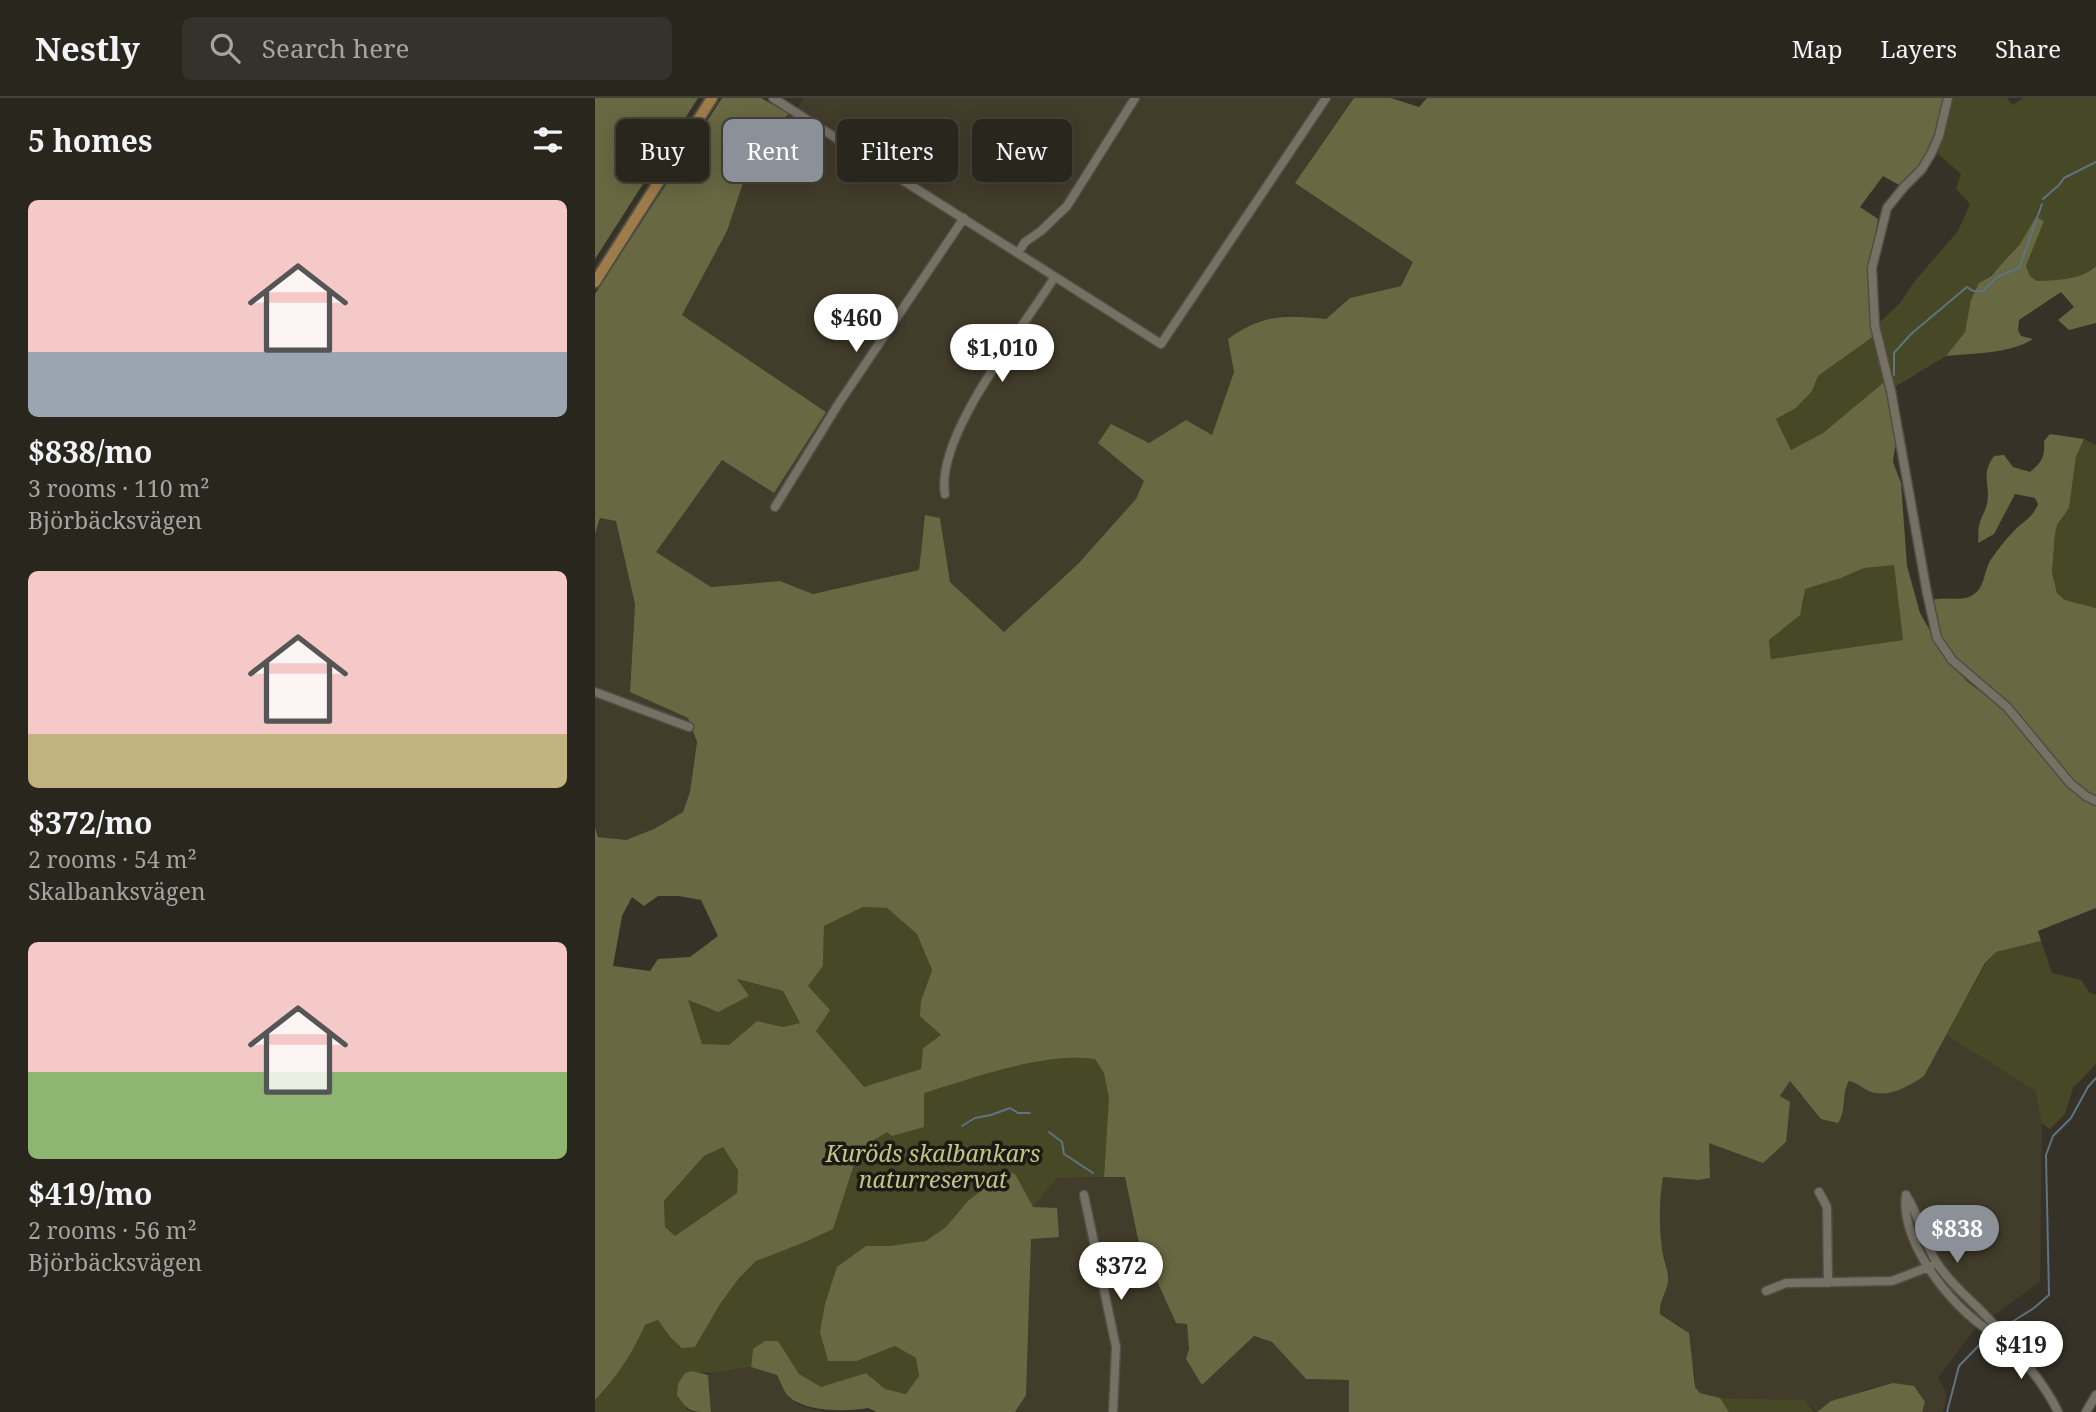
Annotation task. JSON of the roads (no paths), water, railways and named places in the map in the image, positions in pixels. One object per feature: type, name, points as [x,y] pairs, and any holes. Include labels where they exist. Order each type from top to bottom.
[{"type":"main road","points":[[595,282],[712,98]]},
{"type":"street","points":[[773,98],[1161,344],[1326,98]]},
{"type":"street","points":[[1018,253],[1025,242],[1067,206],[1135,98]]},
{"type":"street","points":[[1948,98],[1939,136],[1931,155],[1887,208],[1873,268],[1875,326],[1891,391],[1923,577],[1937,638],[1952,660],[1971,679],[2007,707],[2070,783],[2096,802]]},
{"type":"street","points":[[775,507],[839,403],[964,218]]},
{"type":"street","points":[[946,494],[944,475],[949,453],[963,420],[1054,278]]},
{"type":"street","points":[[595,692],[689,727]]},
{"type":"street","points":[[1819,1192],[1827,1207],[1828,1283]]},
{"type":"street","points":[[1084,1195],[1116,1347],[1113,1412]]},
{"type":"street","points":[[2002,1338],[1989,1332],[1970,1315],[1951,1297],[1928,1268],[1907,1219],[1906,1195],[1937,1264],[2041,1381],[2058,1412]]},
{"type":"street","points":[[1766,1291],[1786,1283],[1892,1281],[1937,1264]]},
{"type":"street","points":[[2086,1412],[2096,1395]]},
{"type":"waterway","points":[[2043,199],[2064,178],[2096,162]]},
{"type":"waterway","points":[[1894,375],[1894,353],[1911,334],[1967,287],[1973,291],[1983,291],[1997,277],[2019,268],[2042,204]]},
{"type":"waterway","points":[[2007,1325],[2049,1295],[2046,1155],[2053,1136],[2071,1118],[2096,1078]]},
{"type":"waterway","points":[[962,1126],[975,1118],[1010,1108],[1018,1113],[1030,1113]]},
{"type":"waterway","points":[[1049,1132],[1062,1142],[1064,1154],[1093,1173]]},
{"type":"waterway","points":[[1947,1412],[1959,1366],[1988,1336]]},
{"type":"park label","name":"Kuröds skalbankars naturreservat","points":[[933,1167]]}]
